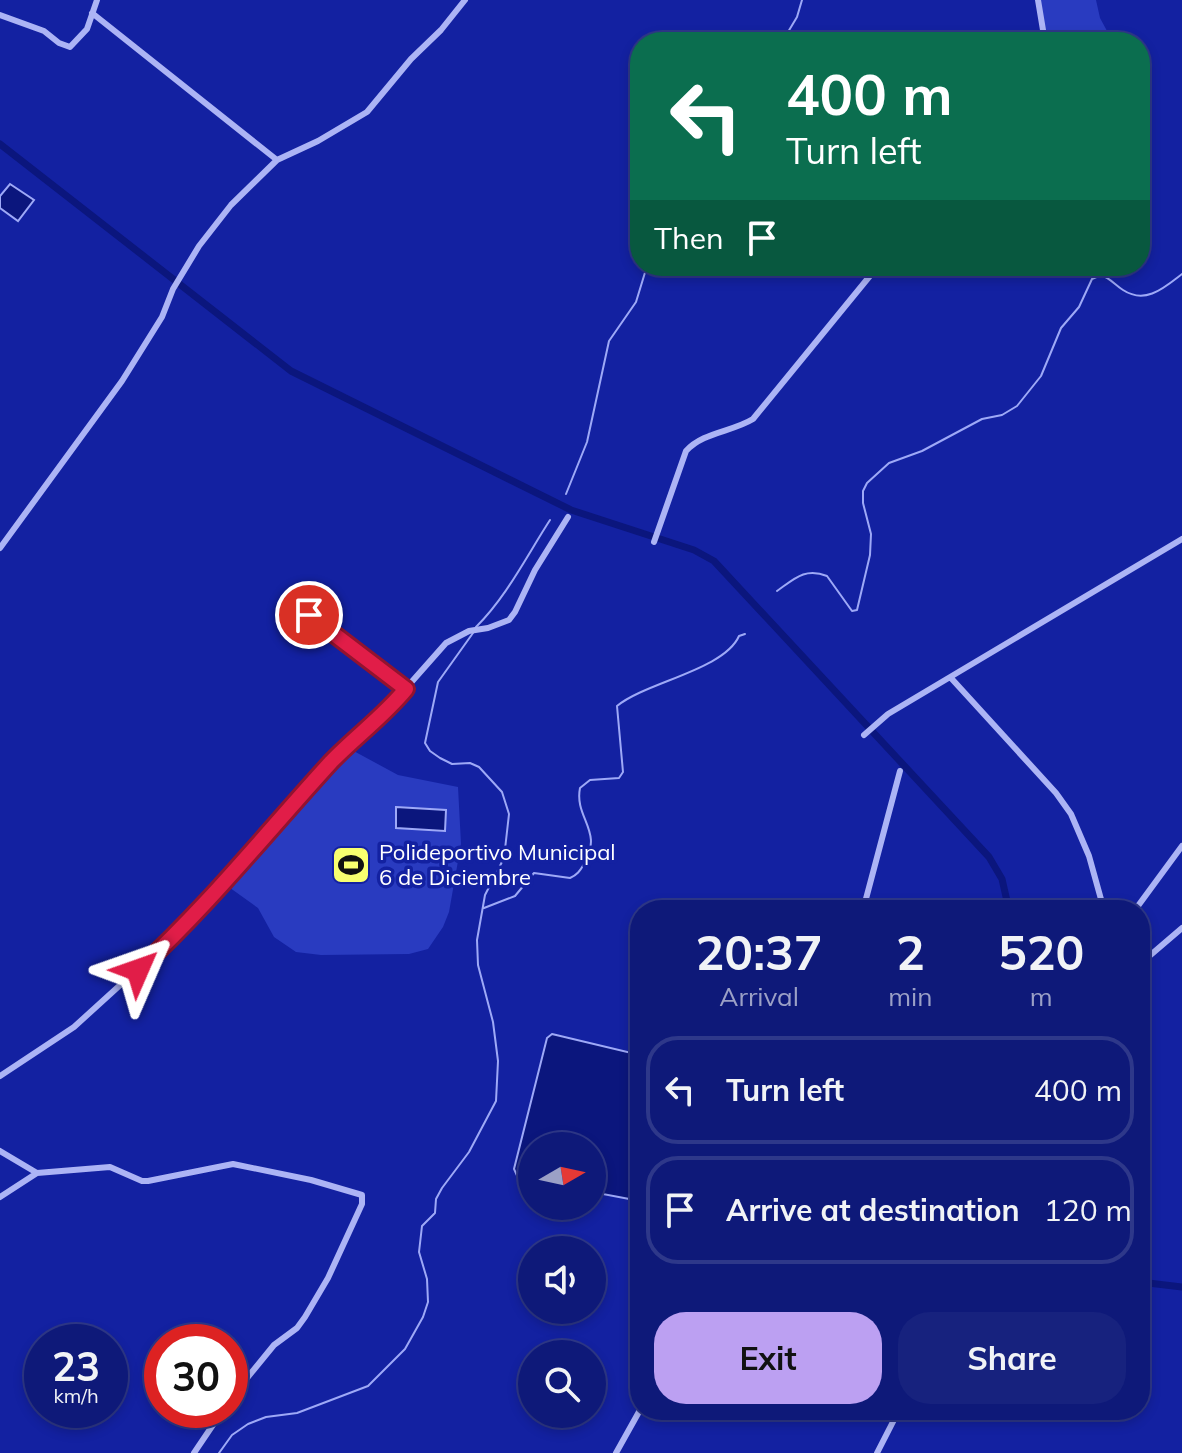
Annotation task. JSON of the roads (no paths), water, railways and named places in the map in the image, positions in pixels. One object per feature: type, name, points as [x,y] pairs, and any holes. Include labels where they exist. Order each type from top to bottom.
[{"type":"street","points":[[0,15],[44,31],[70,47],[87,29],[97,0]]},
{"type":"street","points":[[0,548],[122,381],[162,317],[174,288],[199,246],[231,205],[277,160],[318,141],[367,112],[465,0]]},
{"type":"street","points":[[1038,0],[1043,32]]},
{"type":"street","points":[[92,13],[277,160]]},
{"type":"street","points":[[654,542],[686,451],[695,441],[753,419],[870,276]]},
{"type":"street","points":[[0,1076],[74,1027],[160,950],[224,884],[334,758],[406,689],[446,643],[469,631],[509,620],[568,517]]},
{"type":"street","points":[[865,734],[888,714],[1182,539]]},
{"type":"street","points":[[309,615],[406,689]]},
{"type":"street","points":[[951,678],[1056,793],[1071,814],[1089,856],[1101,900]]},
{"type":"street","points":[[866,900],[900,771]]},
{"type":"street","points":[[1142,900],[1182,846]]},
{"type":"street","points":[[1150,955],[1182,928]]},
{"type":"street","points":[[0,1151],[37,1173]]},
{"type":"street","points":[[0,1197],[37,1173],[110,1167],[148,1181],[233,1164],[311,1180],[362,1195],[362,1204],[311,1309],[297,1328],[274,1345],[248,1377]]},
{"type":"street","points":[[616,1453],[634,1420]]},
{"type":"street","points":[[877,1453],[894,1420]]},
{"type":"street","points":[[194,1453],[211,1428]]},
{"type":"waterway","points":[[788,32],[802,0]]},
{"type":"waterway","points":[[0,144],[291,371],[571,510],[694,550],[714,561],[989,857],[1002,879],[1007,900]]},
{"type":"waterway","points":[[1103,276],[1123,290],[1140,296],[1155,292],[1182,274]]},
{"type":"waterway","points":[[566,494],[587,442],[609,341],[636,302],[644,276]]},
{"type":"waterway","points":[[777,591],[800,576],[819,574],[827,576],[852,611],[857,610],[870,555],[871,534],[863,503],[867,483],[889,463],[922,451],[982,419],[1002,415],[1017,406],[1041,376],[1061,328],[1079,307],[1092,279],[1099,276]]},
{"type":"waterway","points":[[476,627],[507,589],[550,520]]},
{"type":"waterway","points":[[219,1453],[232,1435],[248,1424],[266,1417],[297,1413],[368,1386],[405,1349],[428,1302],[427,1279],[419,1252],[422,1226],[435,1213],[436,1199],[469,1152],[496,1101],[498,1061],[493,1022],[478,965],[477,940],[485,895],[504,858],[509,814],[502,792],[479,767],[470,763],[452,764],[430,751],[425,743],[438,682],[473,633]]},
{"type":"waterway","points":[[484,908],[515,896],[534,873],[570,878],[578,872],[591,842],[579,799],[580,788],[590,780],[619,778],[623,772],[617,706],[630,697],[718,658],[731,648],[739,636],[745,634]]},
{"type":"waterway","points":[[1150,1283],[1182,1287]]},
{"type":"place","name":"Polideportivo Municipal 6 de Diciembre","points":[[351,865]]}]
